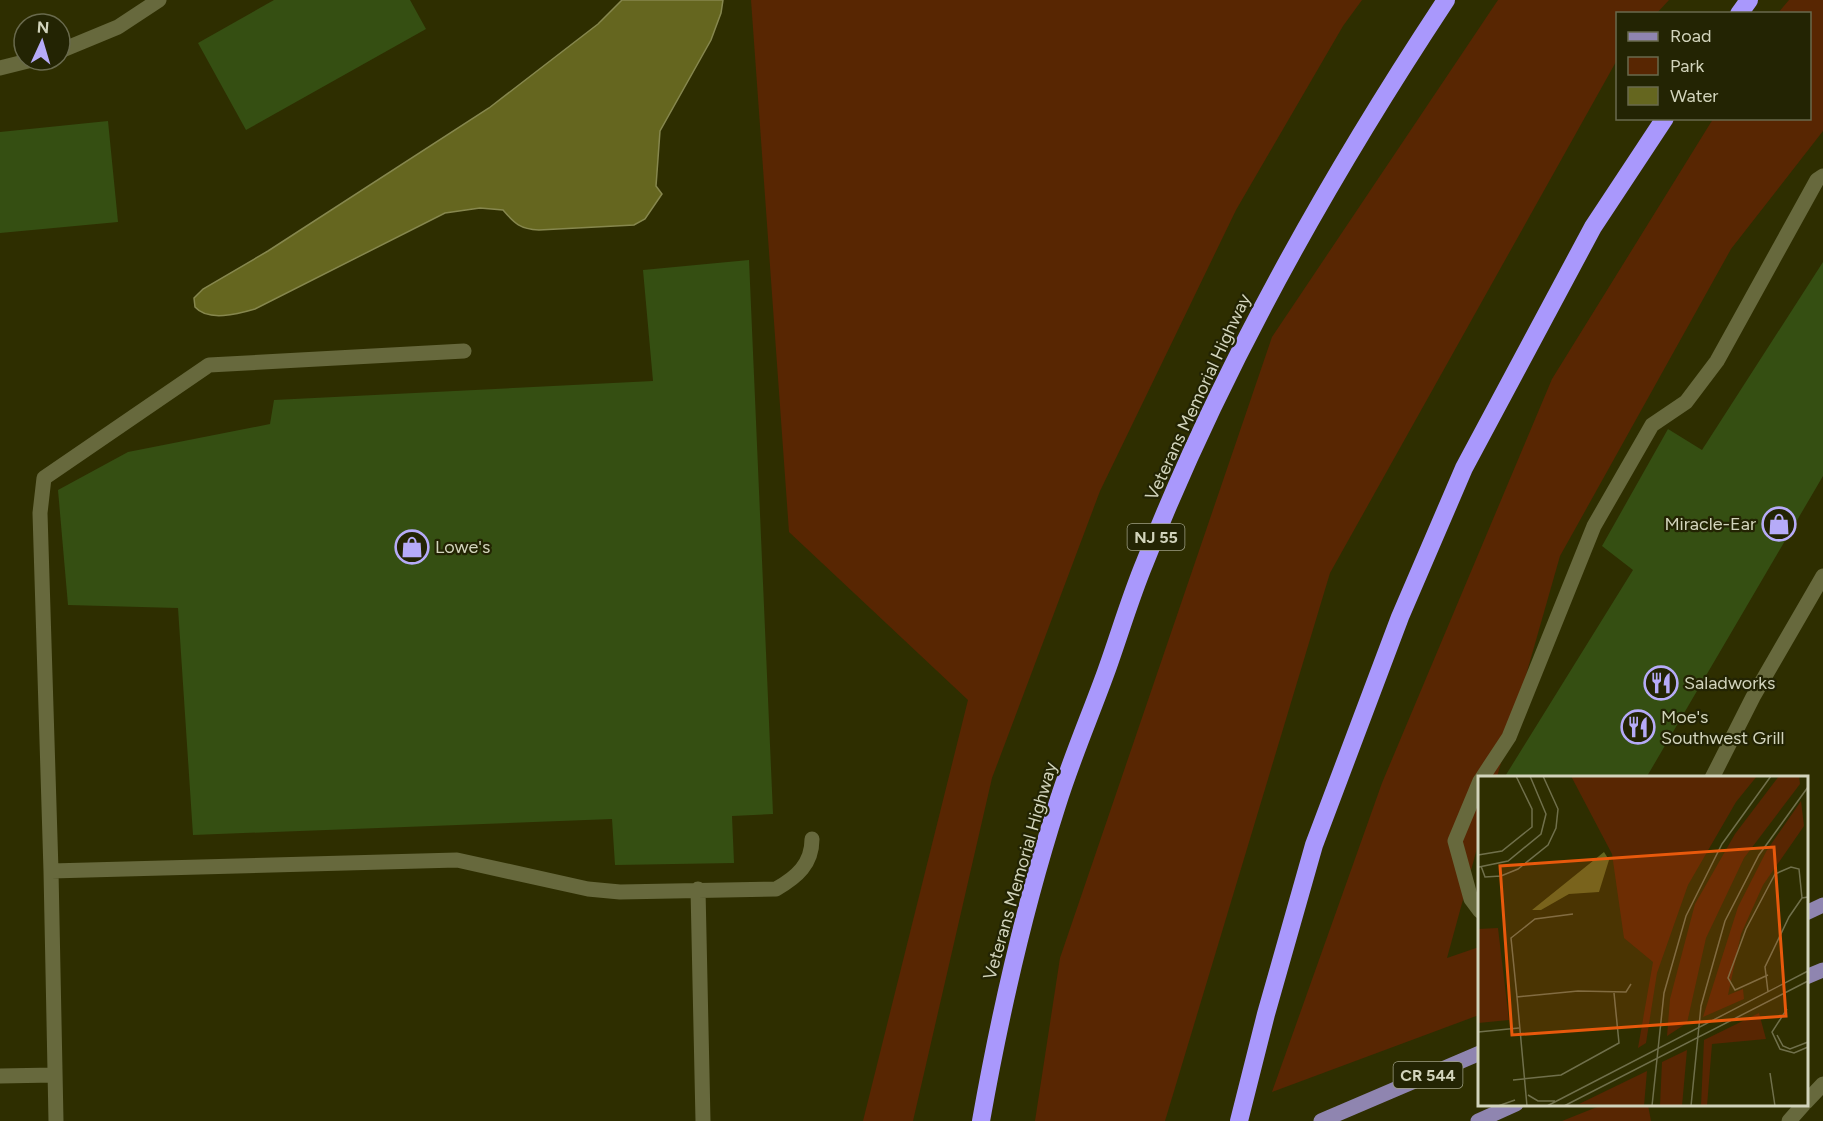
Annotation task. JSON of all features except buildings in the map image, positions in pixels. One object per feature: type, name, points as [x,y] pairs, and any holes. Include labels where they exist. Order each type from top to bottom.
[{"type":"highway","name":"Veterans Memorial Highway","points":[[981,1121],[997,1034],[1026,915],[1058,804],[1144,562],[1209,416],[1263,308],[1336,175],[1446,0]]},
{"type":"highway","points":[[1239,1121],[1266,1014],[1314,845],[1404,606],[1464,468],[1593,227],[1664,120]]},
{"type":"main road","points":[[1808,912],[1823,905]]},
{"type":"main road","points":[[1808,976],[1823,970]]},
{"type":"main road","name":"CR 544","points":[[1321,1121],[1478,1053]]},
{"type":"main road","points":[[1478,1121],[1512,1106]]},
{"type":"lane","points":[[72,46],[118,27],[159,0]]},
{"type":"lane","points":[[1483,776],[1509,737],[1594,526],[1652,425],[1686,402],[1717,361],[1817,180],[1823,176]]},
{"type":"lane","points":[[56,1121],[40,513],[44,478],[209,365],[464,351]]},
{"type":"lane","points":[[1713,776],[1753,697],[1823,576]]},
{"type":"lane","points":[[1478,784],[1455,841],[1471,899],[1478,909]]},
{"type":"lane","points":[[51,871],[457,860],[588,890],[620,892],[776,889],[795,878],[806,863],[812,851],[812,839]]},
{"type":"lane","points":[[698,889],[703,1121]]},
{"type":"lane","points":[[0,1076],[54,1075]]},
{"type":"lane","points":[[1808,1100],[1823,1084]]},
{"type":"lane","points":[[1789,1121],[1802,1106]]},
{"type":"green space","points":[[751,0],[1362,0],[1343,26],[1236,210],[1100,491],[992,778],[913,1121],[863,1121],[968,700],[789,532]]},
{"type":"green space","points":[[1498,0],[1669,0],[1658,12],[1616,12],[1616,62],[1330,573],[1165,1121],[1035,1121],[1060,958],[1272,337]]},
{"type":"green space","points":[[1789,0],[1823,0],[1823,131],[1731,249],[1560,556],[1497,776],[1478,776],[1478,845],[1447,958],[1478,947],[1478,1015],[1272,1092],[1382,783],[1552,379],[1712,120],[1811,120],[1811,12],[1779,12]]},
{"type":"green space","points":[[1600,1106],[1648,1106],[1651,1121],[1562,1121]]},
{"type":"water","points":[[622,0],[723,0],[721,13],[711,40],[660,131],[656,186],[662,194],[645,219],[634,225],[539,230],[518,225],[503,210],[480,208],[445,213],[255,309],[232,315],[215,316],[201,312],[195,307],[194,298],[203,289],[268,251],[489,108],[598,24]]},
{"type":"place","name":"Miracle-Ear","points":[[1779,524]]},
{"type":"place","name":"Lowe's","points":[[412,547]]},
{"type":"place","name":"Saladworks","points":[[1661,683]]},
{"type":"place","name":"Moe's Southwest Grill","points":[[1638,727]]}]
